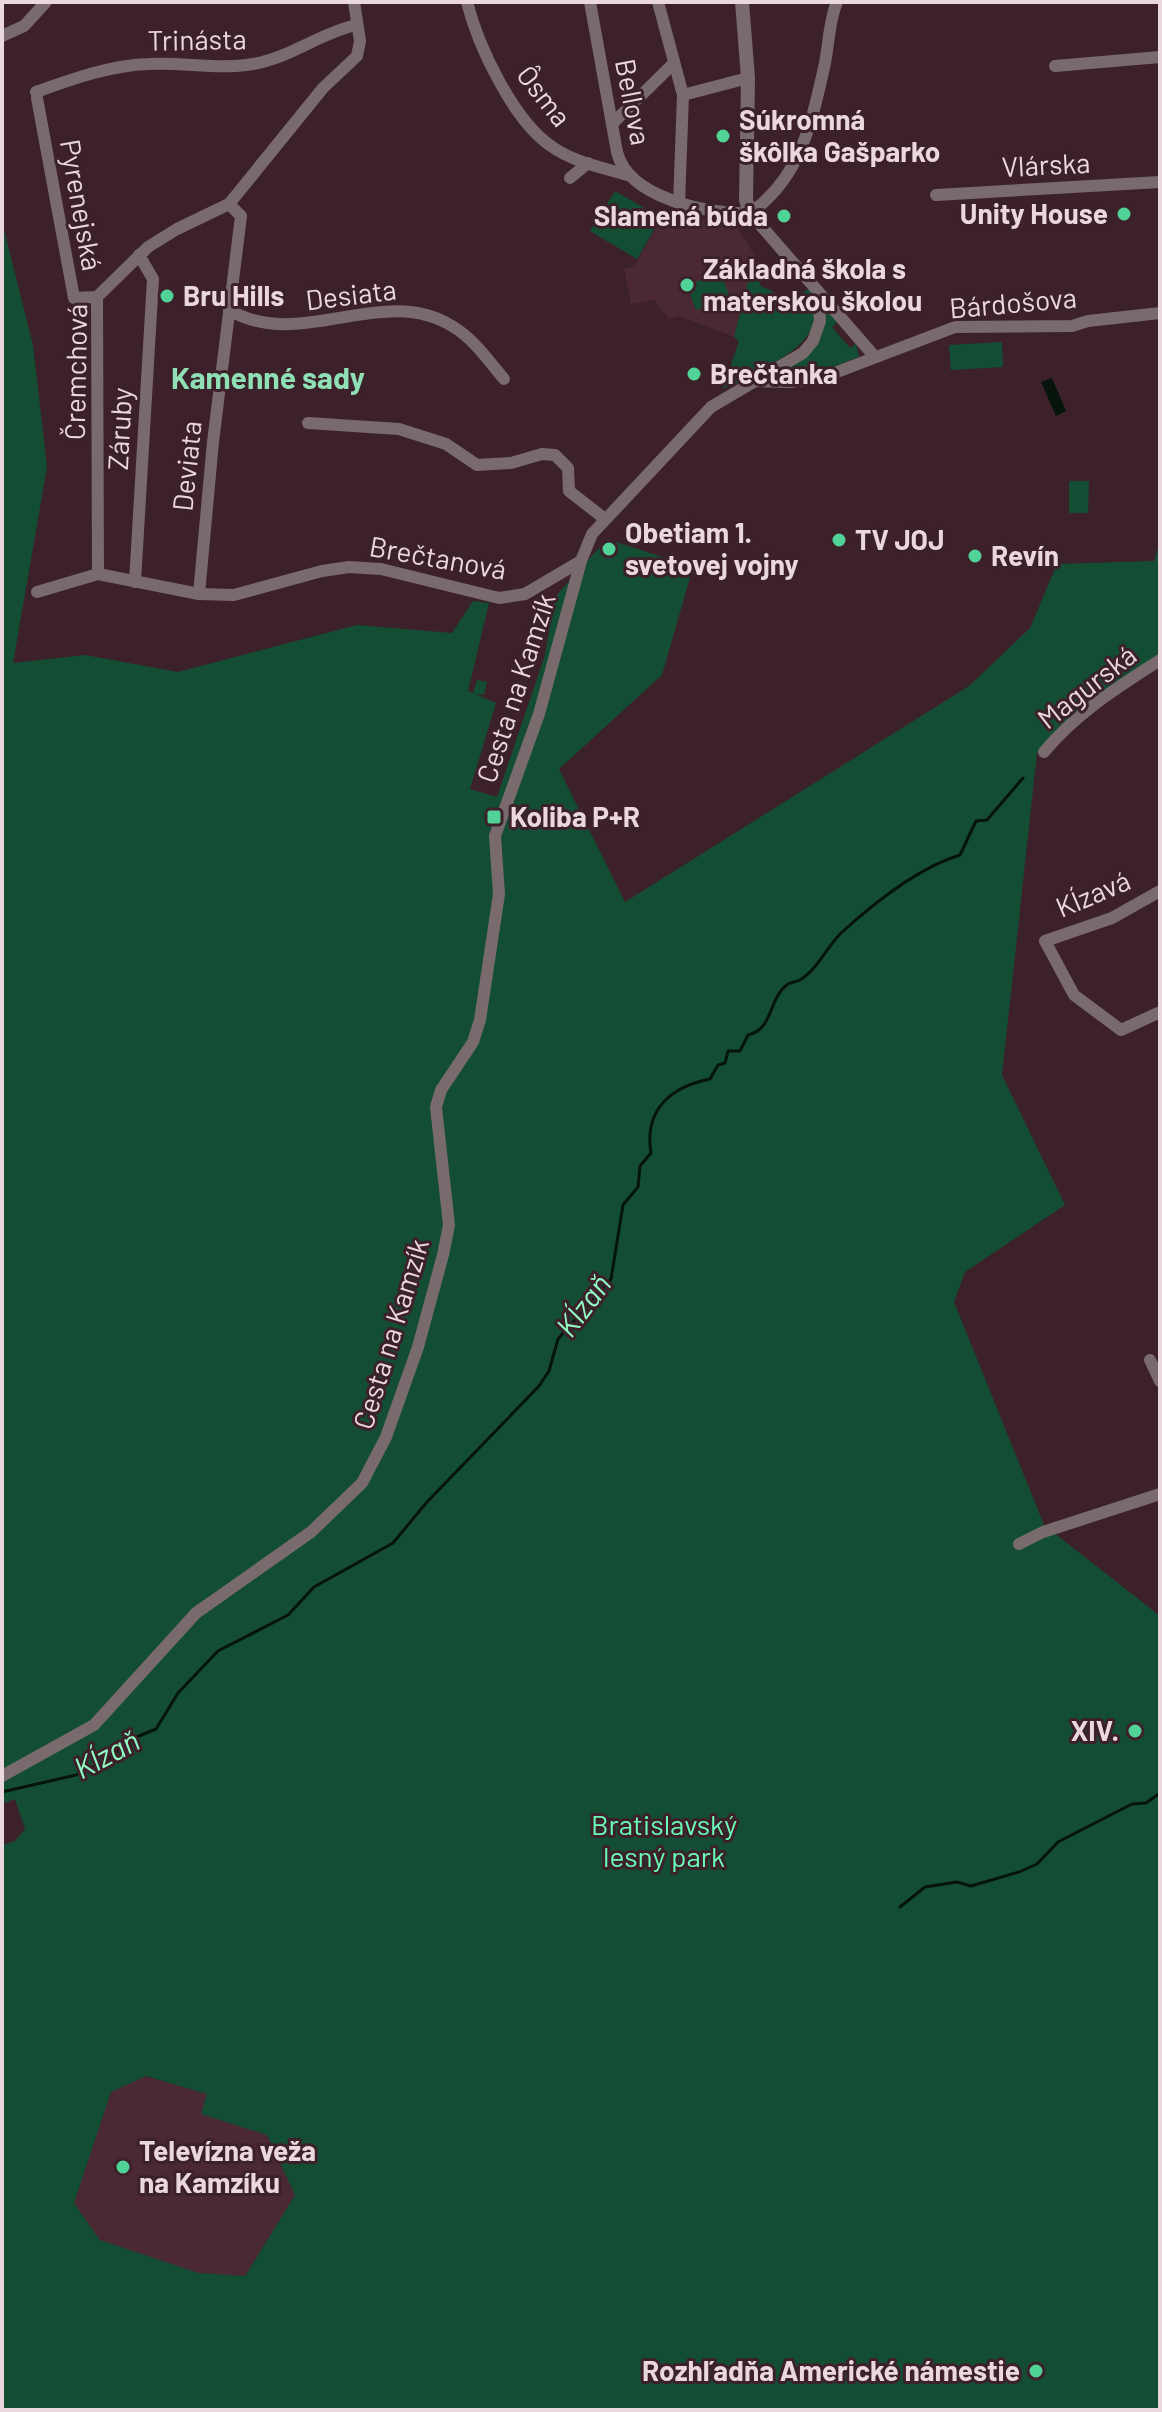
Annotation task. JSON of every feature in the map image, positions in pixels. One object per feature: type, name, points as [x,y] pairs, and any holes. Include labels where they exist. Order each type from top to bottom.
[{"type":"street","points":[[2,36],[24,26],[46,2]]},
{"type":"street","name":"Čremchová","points":[[98,574],[97,297],[139,255],[177,229],[229,204],[323,88],[357,56],[360,41],[354,2]]},
{"type":"street","name":"Ôsma","points":[[467,2],[485,57],[529,123],[550,146],[583,162],[627,175]]},
{"type":"street","name":"Bellova","points":[[590,2],[618,158],[627,175],[679,204],[750,213]]},
{"type":"street","points":[[658,2],[683,95],[679,204]]},
{"type":"street","points":[[742,2],[748,78],[746,200],[750,213],[875,357],[824,377],[790,382],[750,381]]},
{"type":"street","points":[[750,213],[781,187],[796,163],[825,63],[837,2]]},
{"type":"street","name":"Trinásta","points":[[37,95],[89,74],[148,63],[239,66],[258,63],[327,33],[356,25]]},
{"type":"street","points":[[1055,66],[1160,57]]},
{"type":"street","points":[[612,124],[674,63]]},
{"type":"street","points":[[683,95],[748,78]]},
{"type":"street","name":"Pyrenejská","points":[[37,95],[74,298],[97,297]]},
{"type":"street","points":[[570,178],[583,162]]},
{"type":"street","name":"Vlárska","points":[[936,195],[1160,182]]},
{"type":"street","name":"Deviata","points":[[199,594],[241,216],[229,204]]},
{"type":"street","name":"Záruby","points":[[135,582],[153,279],[139,255]]},
{"type":"street","points":[[581,561],[592,534],[706,412],[750,381],[803,353],[813,341],[820,321],[818,292]]},
{"type":"street","name":"Desiata","points":[[229,310],[254,322],[279,327],[405,311],[428,315],[464,334],[504,379]]},
{"type":"street","name":"Bárdošova","points":[[875,357],[955,327],[1072,326],[1088,321],[1160,313]]},
{"type":"street","points":[[308,423],[399,429],[446,444],[477,465],[511,463],[542,454],[555,455],[568,468],[569,491],[605,519]]},
{"type":"street","name":"Brečtanová","points":[[37,592],[98,574],[199,594],[250,592],[322,571],[349,567],[381,569],[499,598],[525,594],[581,561]]},
{"type":"street","name":"Cesta na Kamzík","points":[[2,1776],[94,1725],[196,1613],[311,1532],[350,1498],[373,1466],[418,1347],[449,1225],[436,1107],[441,1090],[473,1042],[480,1020],[499,894],[495,836],[539,714],[581,561]]},
{"type":"street","name":"Magurská","points":[[1044,752],[1058,734],[1093,705],[1160,660]]},
{"type":"street","name":"Kĺzavá","points":[[1158,1013],[1121,1030],[1074,995],[1045,941],[1112,918],[1160,891]]},
{"type":"street","points":[[1150,1360],[1160,1381]]},
{"type":"street","points":[[1019,1544],[1043,1532],[1160,1494]]},
{"type":"shaded area","name":"Základná škola s materskou školou","points":[[666,209],[712,222],[734,222],[755,256],[734,337],[680,316],[669,319],[654,300],[631,304],[624,268],[634,267]]},
{"type":"shaded area","points":[[1052,378],[1066,411],[1056,416],[1041,382]]},
{"type":"shaded area","points":[[145,2076],[208,2094],[201,2114],[267,2135],[295,2195],[245,2276],[198,2273],[100,2240],[73,2203],[111,2092]]},
{"type":"green space","points":[[615,191],[661,218],[637,259],[590,231]]},
{"type":"green space","name":"Bratislavský lesný park","points":[[2,222],[33,345],[47,467],[13,663],[85,655],[178,672],[357,625],[452,633],[473,601],[489,603],[468,691],[473,693],[477,680],[487,682],[484,695],[475,694],[496,703],[470,789],[497,797],[545,655],[555,597],[607,539],[693,567],[662,675],[559,769],[625,902],[969,686],[1030,628],[1057,564],[1154,561],[1160,540],[1160,659],[1103,695],[1037,753],[1002,1075],[1065,1205],[965,1272],[954,1302],[1044,1525],[1160,1616],[1160,2410],[2,2410],[2,1845],[15,1841],[25,1829],[15,1799],[2,1804]],"holes":[[[146,2076],[207,2094],[201,2114],[267,2135],[295,2195],[245,2276],[198,2273],[100,2240],[74,2203],[111,2092]]]},
{"type":"green space","points":[[751,270],[755,271],[761,286],[774,292],[775,300],[793,298],[809,289],[814,318],[803,341],[793,350],[741,382],[723,388],[739,341],[734,337]]},
{"type":"green space","points":[[721,273],[730,298],[696,310],[687,285]]},
{"type":"green space","points":[[828,311],[838,321],[832,327],[850,348],[856,344],[859,357],[806,377],[761,380],[794,363]]},
{"type":"green space","points":[[1002,342],[1003,367],[951,370],[949,345]]},
{"type":"green space","points":[[1069,481],[1089,481],[1088,513],[1069,513]]},
{"type":"waterway","name":"Kĺzaň","points":[[2,1792],[76,1775],[104,1762],[134,1738],[156,1729],[178,1693],[218,1651],[288,1615],[314,1587],[393,1543],[427,1502],[539,1386],[549,1371],[558,1339],[611,1279],[623,1205],[638,1187],[640,1166],[651,1153],[652,1124],[663,1103],[683,1088],[710,1079],[718,1065],[725,1063],[728,1051],[740,1051],[748,1035],[756,1032],[767,1020],[782,990],[806,976],[841,933],[867,910],[912,877],[960,855],[976,821],[987,820],[1023,778]]},
{"type":"waterway","points":[[900,1907],[925,1887],[957,1882],[971,1886],[1019,1872],[1037,1864],[1058,1842],[1132,1804],[1146,1803],[1160,1793]]},
{"type":"place","name":"Súkromná škôlka Gašparko","points":[[723,136]]},
{"type":"place","name":"Unity House","points":[[1124,214]]},
{"type":"place","name":"Slamená búda","points":[[784,216]]},
{"type":"place","name":"Základná škola s materskou školou","points":[[687,285]]},
{"type":"place","name":"Bru Hills","points":[[167,296]]},
{"type":"place","name":"Brečtanka","points":[[694,374]]},
{"type":"place","name":"TV JOJ","points":[[839,540]]},
{"type":"place","name":"Obetiam 1. svetovej vojny","points":[[609,549]]},
{"type":"place","name":"Revín","points":[[975,556]]},
{"type":"place","name":"Koliba P+R","points":[[494,817]]},
{"type":"place","name":"XIV.","points":[[1135,1731]]},
{"type":"place","name":"Televízna veža na Kamzíku","points":[[123,2167]]},
{"type":"place","name":"Rozhľadňa Americké námestie","points":[[1036,2371]]},
{"type":"district","name":"Kamenné sady","points":[[268,379]]}]
